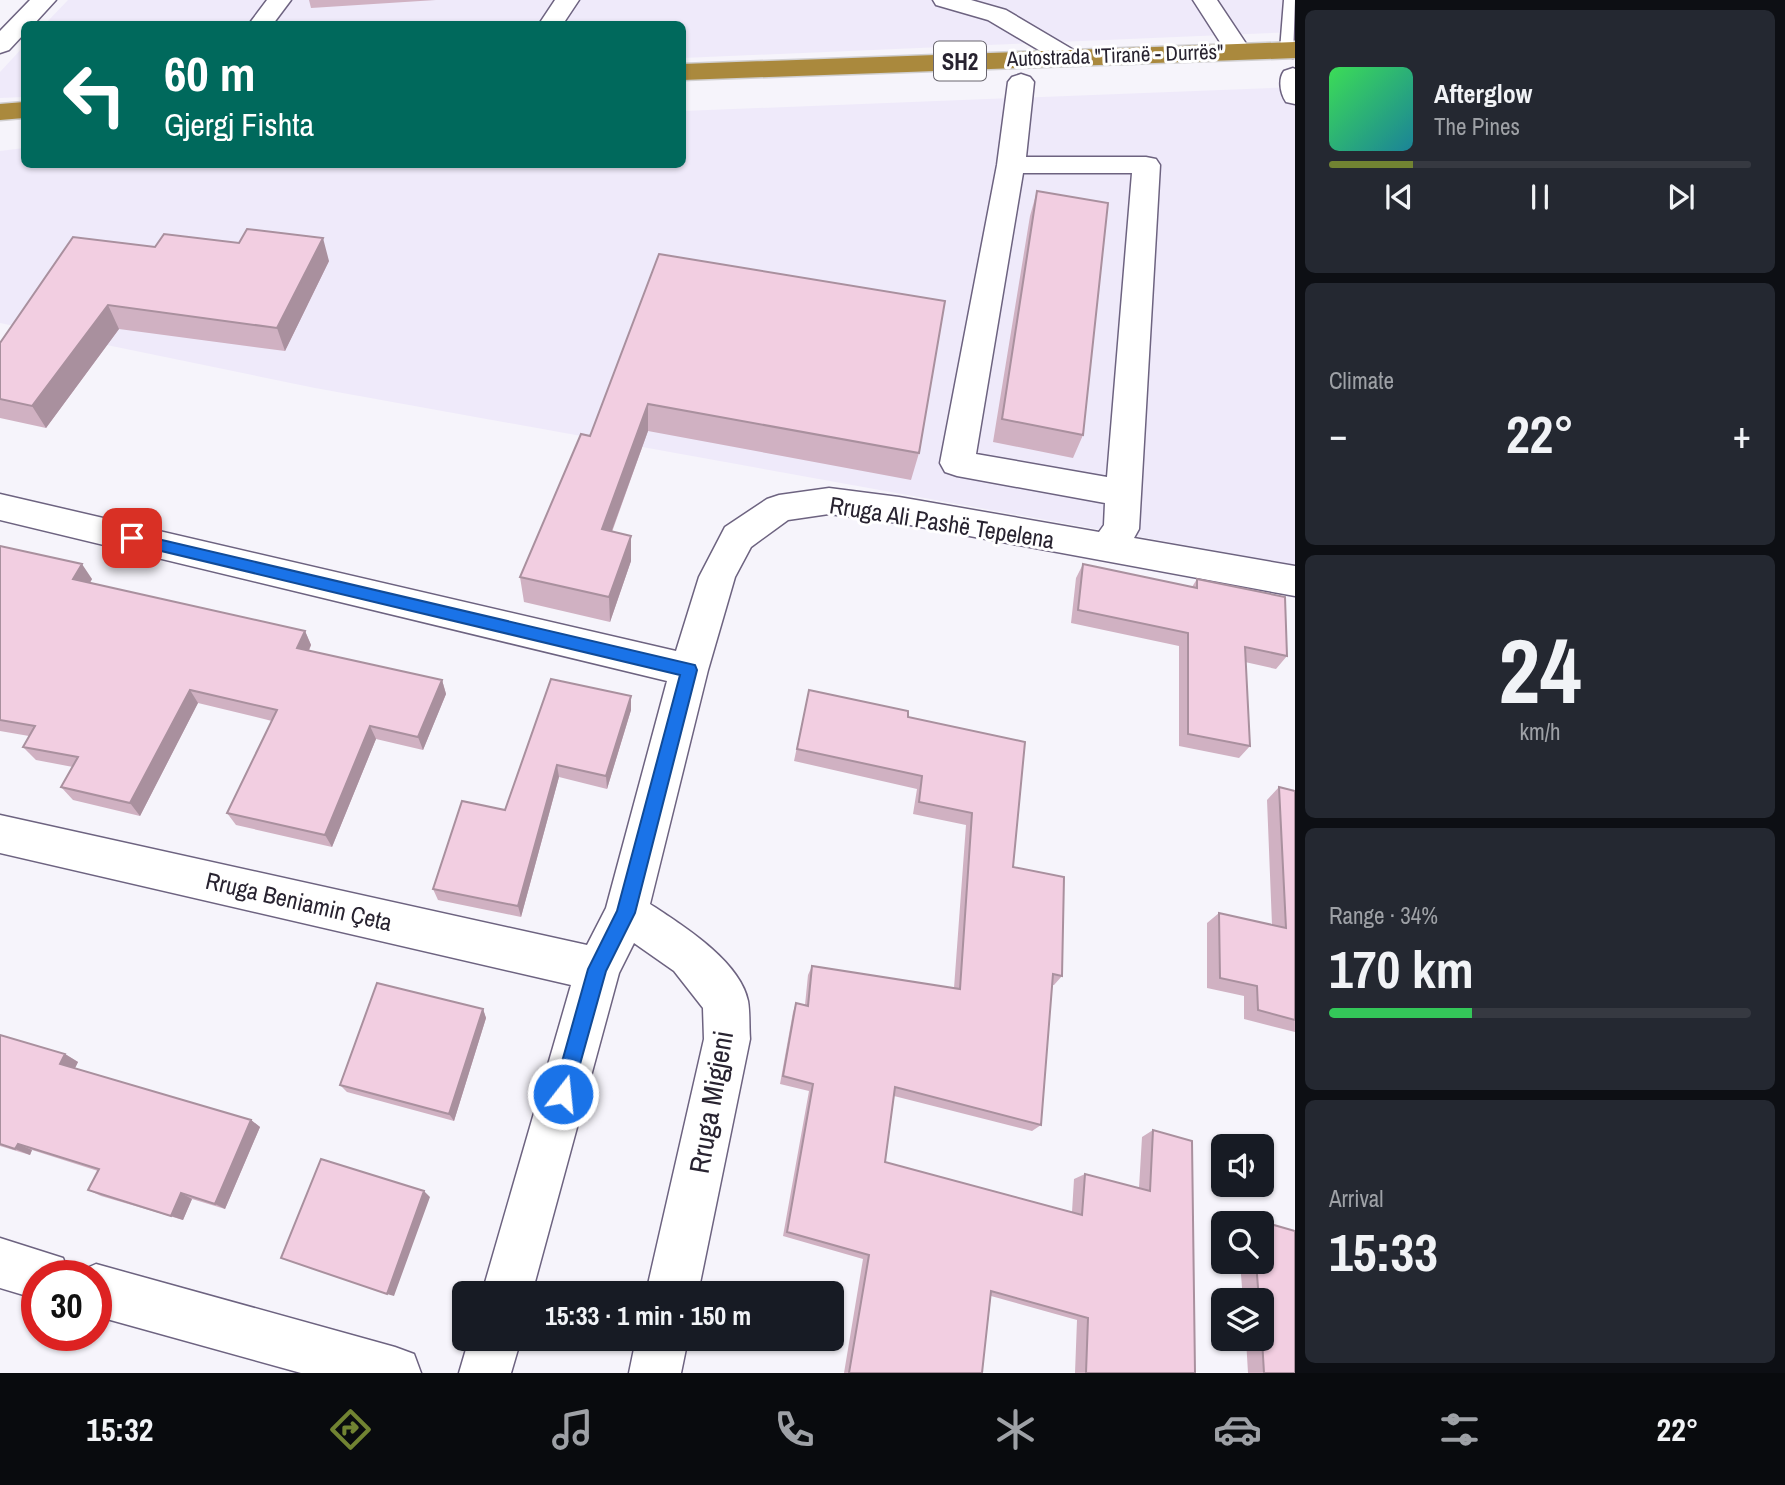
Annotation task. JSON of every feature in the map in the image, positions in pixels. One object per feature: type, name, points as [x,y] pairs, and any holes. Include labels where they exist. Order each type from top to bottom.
[{"type":"highway","name":"Autostrada \"Tiranë - Durrës\"","points":[[686,72],[1294,50]]},
{"type":"highway","points":[[1266,77],[1294,83]]},
{"type":"highway","name":"Autostrada \"Tiranë - Durrës\"","points":[[686,94],[1212,78]]},
{"type":"highway","points":[[0,112],[21,110]]},
{"type":"highway","points":[[0,136],[21,134]]},
{"type":"street","points":[[23,21],[44,0]]},
{"type":"street","points":[[263,21],[279,0]]},
{"type":"street","points":[[945,0],[997,15],[1068,57]]},
{"type":"street","points":[[1205,0],[1238,51]]},
{"type":"street","points":[[1294,50],[1295,2]]},
{"type":"street","points":[[0,45],[21,24]]},
{"type":"street","points":[[1021,82],[1011,165],[957,463],[1123,493]]},
{"type":"street","points":[[1011,165],[1146,165],[1121,529],[1107,547]]},
{"type":"street","name":"Rruga Ali Pashë Tepelena","points":[[510,1281],[598,969],[626,913],[689,670],[717,577],[738,537],[779,508],[841,503],[1295,581]]},
{"type":"street","points":[[0,507],[689,670]]},
{"type":"street","name":"Rruga Beniamin Çeta","points":[[0,834],[598,969]]},
{"type":"street","name":"Rruga Migjeni","points":[[626,913],[690,956],[725,1000],[727,1039],[675,1281]]},
{"type":"street","points":[[0,1263],[21,1269]]},
{"type":"street","points":[[112,1294],[395,1373]]},
{"type":"street","points":[[485,1373],[491,1351]]},
{"type":"street","points":[[655,1373],[660,1351]]},
{"type":"shaded area","points":[[68,0],[1295,0],[1295,32],[686,58],[686,21],[48,21]]},
{"type":"shaded area","points":[[21,49],[21,97],[0,98],[0,72]]},
{"type":"shaded area","points":[[1295,87],[1295,565],[315,388],[0,323],[0,151],[21,148],[21,168],[686,168],[686,111]]},
{"type":"building","points":[[1037,191],[1108,203],[1083,435],[1002,419]]},
{"type":"building","points":[[247,229],[323,238],[277,328],[108,305],[32,406],[0,399],[0,343],[73,237],[155,247],[164,234],[239,243]]},
{"type":"building","points":[[659,254],[945,301],[919,453],[648,404],[602,529],[631,536],[609,597],[520,577],[581,434],[590,436]]},
{"type":"building","points":[[0,546],[82,564],[73,579],[305,631],[297,648],[442,680],[418,737],[370,726],[325,835],[227,813],[277,710],[190,690],[130,803],[61,787],[78,757],[23,747],[35,726],[0,720]]},
{"type":"building","points":[[1083,564],[1197,588],[1197,579],[1285,597],[1287,656],[1245,647],[1250,746],[1188,734],[1188,633],[1078,610]]},
{"type":"building","points":[[551,679],[631,696],[606,776],[557,765],[518,906],[433,889],[462,801],[505,810]]},
{"type":"building","points":[[809,690],[908,711],[908,717],[1025,742],[1013,867],[1064,877],[1062,976],[1053,974],[1041,1125],[895,1087],[885,1162],[1082,1215],[1085,1174],[1150,1191],[1153,1130],[1192,1141],[1195,1373],[1086,1373],[1088,1318],[991,1291],[982,1373],[849,1373],[869,1255],[787,1232],[813,1084],[783,1076],[796,1003],[808,1006],[812,966],[960,989],[972,813],[919,802],[922,776],[797,749]]},
{"type":"building","points":[[1279,787],[1295,791],[1295,1020],[1258,1010],[1257,986],[1220,978],[1219,913],[1286,928]]},
{"type":"building","points":[[377,983],[483,1009],[449,1114],[340,1085]]},
{"type":"building","points":[[0,1035],[65,1054],[60,1064],[251,1120],[215,1204],[181,1193],[171,1216],[88,1190],[99,1169],[18,1144],[15,1149],[0,1144]]},
{"type":"building","points":[[321,1159],[424,1191],[387,1294],[281,1258]]},
{"type":"building","points":[[1274,1225],[1295,1231],[1295,1373],[1264,1373],[1263,1351],[1274,1351],[1274,1288],[1258,1288],[1257,1274],[1274,1274]]},
{"type":"route","points":[[132,538],[689,670],[626,913],[598,969],[563,1094]]}]
